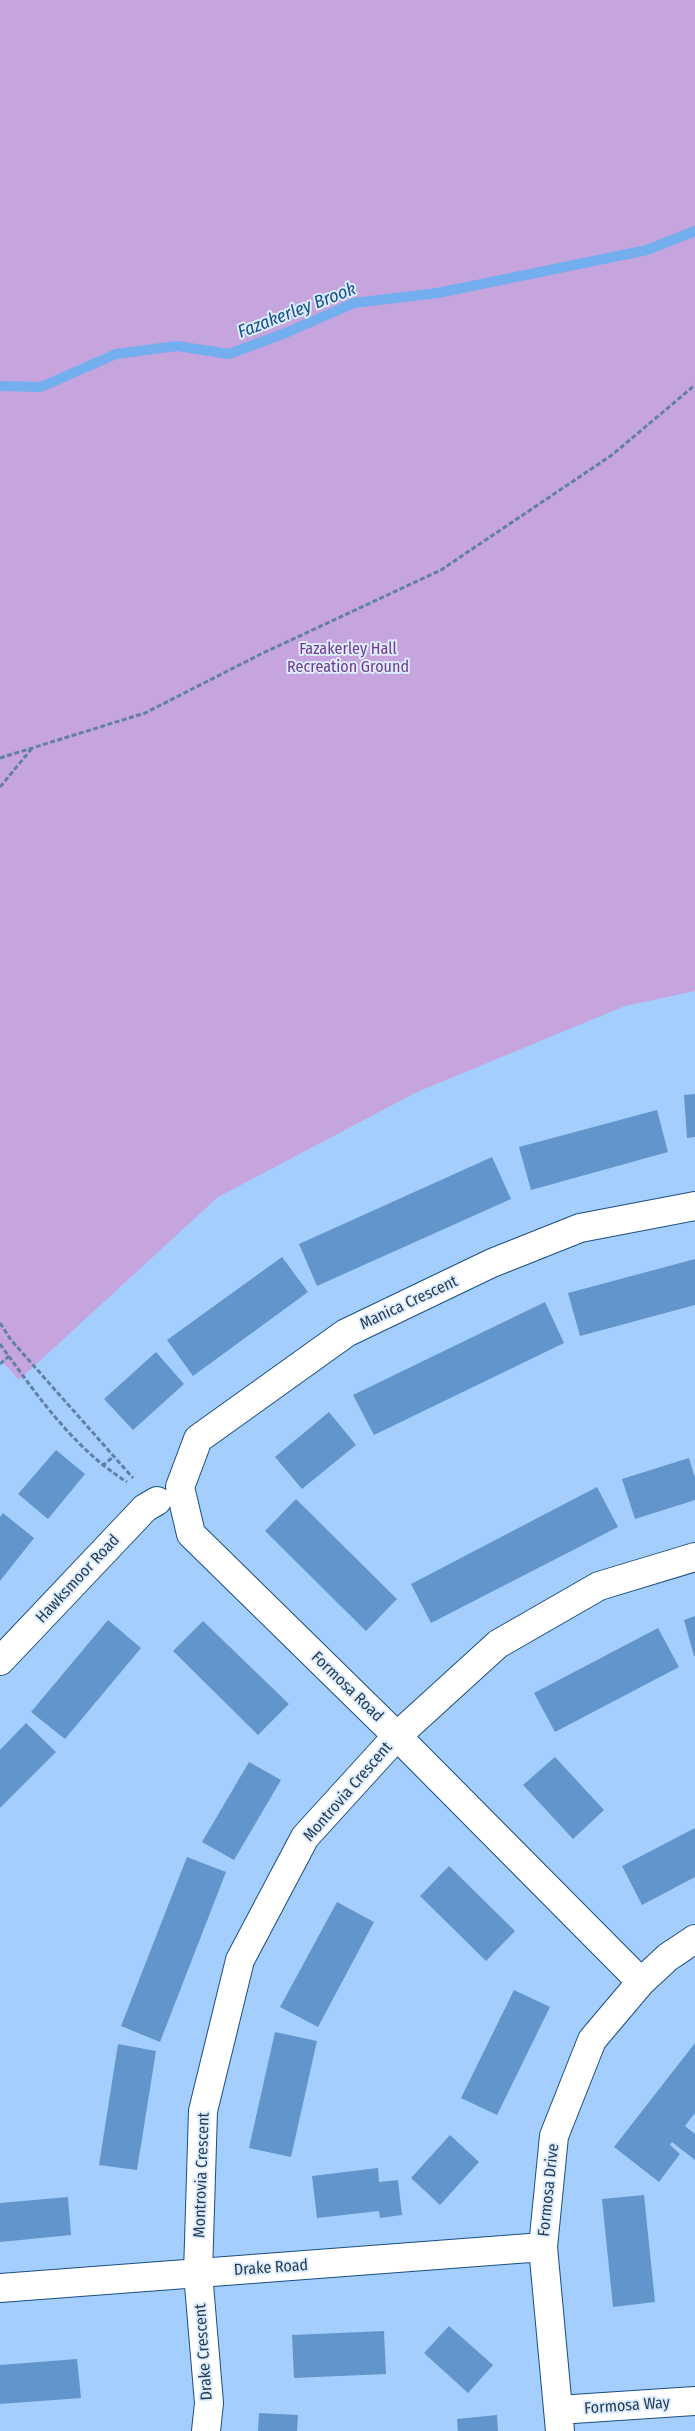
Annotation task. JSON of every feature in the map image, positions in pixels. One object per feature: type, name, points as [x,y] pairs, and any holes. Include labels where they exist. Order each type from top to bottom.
[{"type":"street","name":"Manica Crescent","points":[[169,1494],[198,1439],[346,1333],[492,1263],[580,1228],[695,1206]]},
{"type":"street","name":"Hawksmoor Road","points":[[0,1661],[145,1508],[169,1494]]},
{"type":"street","name":"Formosa Road","points":[[169,1494],[191,1534],[397,1736],[641,1982]]},
{"type":"street","name":"Montrovia Crescent","points":[[198,2273],[202,2111],[240,1960],[305,1838],[397,1736],[498,1644],[599,1586],[695,1557]]},
{"type":"street","name":"Formosa Drive","points":[[559,2421],[543,2247],[554,2136],[592,2040],[641,1982],[668,1957],[695,1939]]},
{"type":"street","name":"Drake Road","points":[[0,2288],[543,2247]]},
{"type":"street","name":"Drake Crescent","points":[[198,2273],[209,2403],[206,2431]]},
{"type":"street","name":"Formosa Way","points":[[559,2421],[695,2401]]},
{"type":"path","points":[[0,758],[145,713],[260,654],[441,570],[612,455],[695,385]]},
{"type":"path","points":[[0,787],[34,746]]},
{"type":"path","points":[[0,1323],[11,1340],[113,1457],[169,1494]]},
{"type":"path","points":[[0,1344],[32,1390],[102,1466],[169,1494]]},
{"type":"path","points":[[0,1364],[9,1356]]},
{"type":"path","points":[[102,1466],[113,1457]]},
{"type":"green space","name":"Fazakerley Hall Recreation Ground","points":[[0,0],[695,0],[695,991],[625,1006],[417,1092],[218,1197],[19,1380],[0,1359]]},
{"type":"building","points":[[695,1094],[695,1137],[687,1138],[684,1095]]},
{"type":"building","points":[[657,1110],[668,1152],[531,1190],[519,1147]]},
{"type":"building","points":[[492,1157],[511,1199],[317,1286],[299,1244]]},
{"type":"building","points":[[282,1257],[308,1292],[193,1376],[167,1340]]},
{"type":"building","points":[[695,1259],[695,1305],[580,1336],[568,1293]]},
{"type":"building","points":[[545,1302],[564,1343],[374,1435],[353,1395]]},
{"type":"building","points":[[156,1352],[184,1384],[133,1430],[104,1399]]},
{"type":"building","points":[[329,1412],[356,1445],[302,1489],[275,1457]]},
{"type":"building","points":[[56,1450],[85,1474],[48,1519],[18,1494]]},
{"type":"building","points":[[689,1458],[695,1478],[695,1500],[635,1519],[622,1479]]},
{"type":"building","points":[[597,1487],[618,1527],[431,1623],[411,1584]]},
{"type":"building","points":[[296,1499],[397,1599],[366,1631],[265,1531]]},
{"type":"building","points":[[3,1513],[34,1538],[0,1581],[0,1517]]},
{"type":"building","points":[[695,1616],[695,1656],[694,1656],[684,1620]]},
{"type":"building","points":[[108,1620],[141,1648],[65,1739],[31,1712]]},
{"type":"building","points":[[203,1621],[289,1704],[258,1735],[173,1651]]},
{"type":"building","points":[[658,1628],[679,1667],[555,1732],[534,1693]]},
{"type":"building","points":[[26,1723],[56,1752],[0,1808],[0,1750]]},
{"type":"building","points":[[555,1757],[604,1810],[573,1839],[523,1785]]},
{"type":"building","points":[[249,1762],[281,1780],[234,1860],[202,1842]]},
{"type":"building","points":[[695,1828],[695,1877],[642,1905],[622,1866]]},
{"type":"building","points":[[187,1857],[226,1872],[160,2042],[121,2026]]},
{"type":"building","points":[[449,1866],[515,1931],[486,1961],[420,1896]]},
{"type":"building","points":[[337,1902],[374,1922],[318,2027],[280,2007]]},
{"type":"building","points":[[514,1990],[550,2007],[497,2115],[461,2098]]},
{"type":"building","points":[[275,2032],[317,2041],[291,2157],[249,2148]]},
{"type":"building","points":[[695,2043],[695,2113],[685,2126],[695,2134],[695,2160],[672,2142],[670,2145],[680,2154],[659,2182],[614,2147]]},
{"type":"building","points":[[118,2044],[156,2051],[137,2170],[99,2165]]},
{"type":"building","points":[[450,2135],[479,2162],[440,2205],[411,2178]]},
{"type":"building","points":[[378,2168],[379,2182],[398,2180],[402,2215],[380,2218],[379,2211],[317,2218],[312,2176]]},
{"type":"building","points":[[644,2195],[655,2302],[613,2307],[602,2199]]},
{"type":"building","points":[[68,2197],[71,2235],[0,2242],[0,2203]]},
{"type":"building","points":[[449,2326],[493,2365],[468,2393],[424,2353]]},
{"type":"building","points":[[384,2331],[386,2374],[294,2378],[292,2335]]},
{"type":"building","points":[[77,2359],[81,2398],[0,2404],[0,2365]]},
{"type":"building","points":[[259,2413],[298,2415],[297,2431],[258,2431]]},
{"type":"building","points":[[497,2415],[498,2431],[458,2431],[457,2419]]},
{"type":"waterway","name":"Fazakerley Brook","points":[[0,386],[41,387],[116,354],[177,346],[229,354],[288,332],[354,303],[438,293],[647,250],[695,231]]}]
